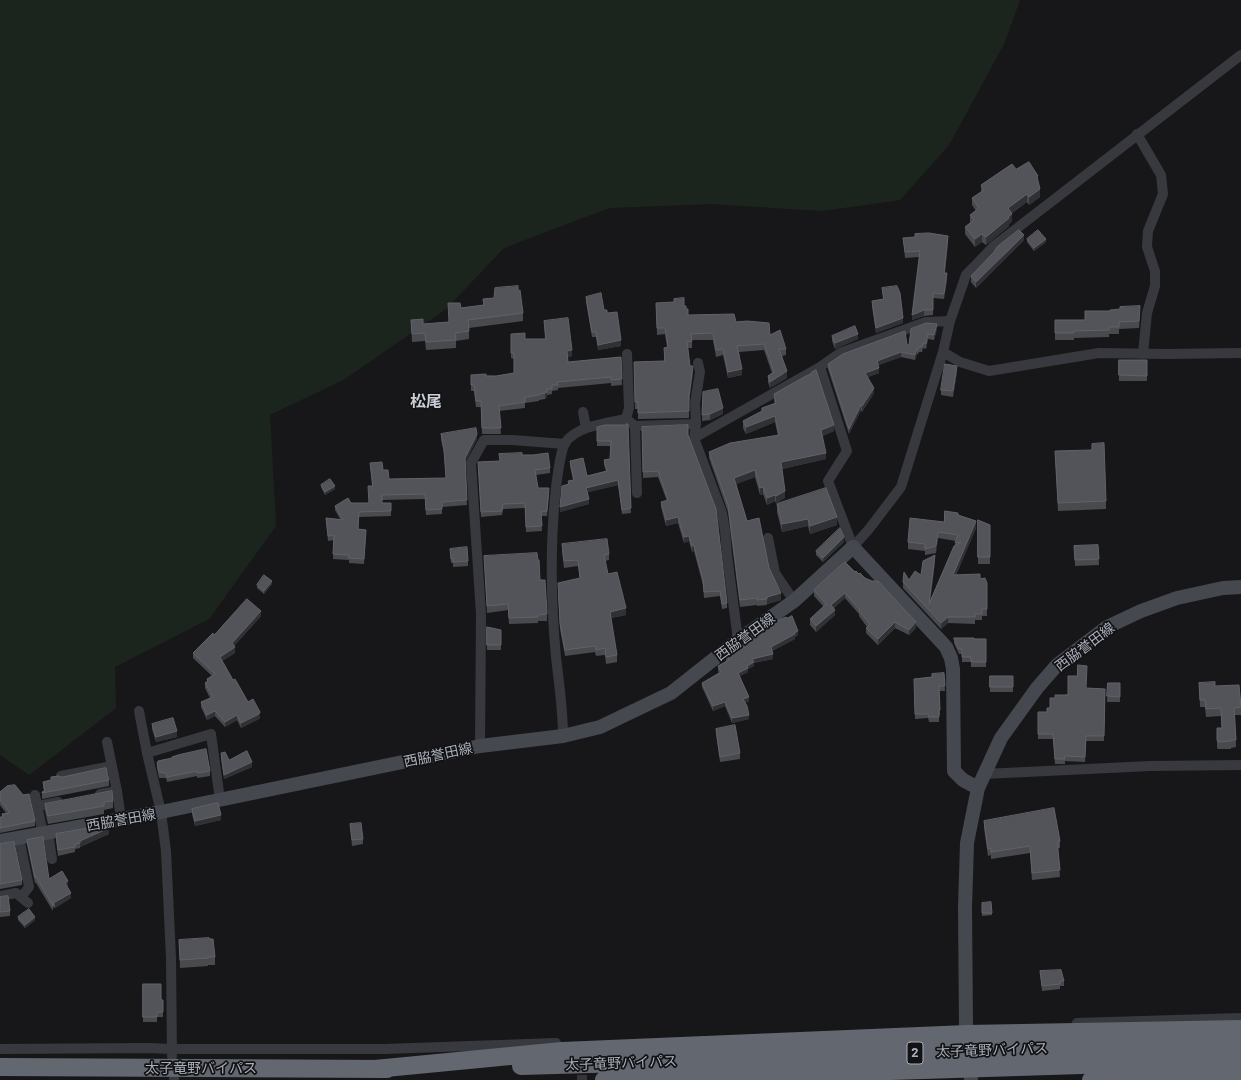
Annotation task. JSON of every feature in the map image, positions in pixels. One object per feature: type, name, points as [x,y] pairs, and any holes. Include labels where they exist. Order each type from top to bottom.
[{"type":"highway","points":[[590,1057],[967,1030],[1241,1029]]},
{"type":"highway","name":"太子竜野バイパス","points":[[3,1067],[375,1069],[590,1057],[1241,1042]]},
{"type":"highway","name":"太子竜野バイパス","points":[[604,1080],[1241,1060]]},
{"type":"highway","points":[[1091,1080],[1241,1074]]},
{"type":"main road","name":"西脇誉田線","points":[[0,841],[161,812],[480,746],[563,736],[600,727],[671,694],[738,640],[794,601],[853,548]]},
{"type":"main road","points":[[853,548],[946,647],[952,658],[954,771],[963,780],[978,788]]},
{"type":"main road","name":"西脇誉田線","points":[[971,1080],[967,1030],[965,908],[967,843],[978,788],[1001,738],[1037,688],[1057,665],[1107,627],[1141,611],[1177,598],[1223,588],[1241,587]]},
{"type":"street","points":[[820,367],[846,451],[828,481],[853,548],[870,529],[901,487],[943,352],[950,321],[966,274],[994,246],[1241,54]]},
{"type":"street","points":[[1137,134],[1161,175],[1163,194],[1148,231],[1147,247],[1155,270],[1155,286],[1147,313],[1143,354]]},
{"type":"street","points":[[694,438],[820,367],[840,353],[926,322],[950,321]]},
{"type":"street","points":[[943,352],[960,362],[989,371],[1099,353],[1241,353]]},
{"type":"street","points":[[626,419],[629,408],[627,354]]},
{"type":"street","points":[[698,363],[700,372],[695,403],[696,424],[694,438],[722,513],[738,640]]},
{"type":"street","points":[[584,412],[586,428]]},
{"type":"street","points":[[626,419],[635,426],[696,424]]},
{"type":"street","points":[[563,736],[563,712],[556,658],[552,592],[552,530],[556,482],[565,444],[570,438],[586,428],[626,419]]},
{"type":"street","points":[[635,426],[637,493]]},
{"type":"street","points":[[480,746],[481,614],[471,463],[484,440],[512,440],[565,444]]},
{"type":"street","points":[[768,538],[775,573],[794,601]]},
{"type":"street","points":[[139,711],[161,812],[166,851],[172,958],[172,1053]]},
{"type":"street","points":[[147,753],[210,734],[220,800]]},
{"type":"street","points":[[107,742],[121,819]]},
{"type":"street","points":[[984,774],[1150,766],[1241,765]]},
{"type":"street","points":[[61,776],[112,766]]},
{"type":"street","points":[[88,796],[117,791]]},
{"type":"street","points":[[35,795],[52,859]]},
{"type":"street","points":[[38,806],[67,800]]},
{"type":"street","points":[[0,896],[16,893],[25,900],[29,887],[19,838]]},
{"type":"street","points":[[0,1049],[148,1048],[172,1053],[384,1049],[967,1030],[1241,1018]]},
{"type":"shaded area","points":[[0,0],[1020,0],[1004,44],[949,145],[900,200],[822,211],[712,204],[609,208],[504,248],[446,309],[345,379],[270,415],[276,526],[209,619],[115,667],[116,708],[29,775],[0,755]]},
{"type":"building","points":[[1029,162],[1038,176],[1040,189],[1029,197],[1027,194],[1008,208],[1012,214],[1008,217],[1009,218],[986,237],[982,234],[975,239],[965,227],[974,220],[970,215],[979,208],[972,198],[984,190],[981,185],[1012,164],[1016,169]]},
{"type":"building","points":[[1019,230],[1024,235],[976,282],[971,276],[998,246]]},
{"type":"building","points":[[1038,230],[1046,239],[1034,248],[1027,239]]},
{"type":"building","points":[[929,233],[948,236],[944,273],[947,273],[944,294],[933,293],[933,310],[924,310],[912,315],[920,251],[905,252],[903,238],[915,237],[915,234]]},
{"type":"building","points":[[518,286],[518,291],[520,290],[523,313],[468,320],[469,331],[455,333],[456,340],[426,342],[425,333],[412,334],[411,320],[423,319],[423,324],[449,322],[448,303],[460,303],[461,308],[484,305],[483,299],[494,298],[495,288]]},
{"type":"building","points":[[897,286],[900,293],[903,318],[876,328],[872,301],[884,299],[882,288]]},
{"type":"building","points":[[601,293],[604,310],[607,310],[607,313],[617,312],[621,340],[598,345],[596,332],[592,332],[586,297]]},
{"type":"building","points":[[684,298],[684,306],[688,309],[688,315],[734,314],[736,322],[747,321],[769,323],[770,335],[780,330],[786,349],[779,349],[787,371],[770,382],[768,376],[774,372],[764,344],[737,346],[742,369],[728,372],[723,349],[716,350],[713,333],[691,334],[692,341],[687,342],[690,366],[693,366],[689,396],[689,411],[638,413],[638,402],[635,402],[634,362],[665,361],[664,348],[668,347],[665,328],[657,328],[656,303],[674,302],[674,299]]},
{"type":"building","points":[[1140,306],[1139,321],[1119,322],[1119,327],[1109,327],[1109,330],[1055,333],[1055,320],[1085,320],[1085,311],[1110,311],[1120,309],[1120,307]]},
{"type":"building","points":[[568,318],[572,350],[567,351],[568,362],[621,357],[622,379],[611,380],[611,377],[557,382],[558,385],[552,385],[552,389],[547,389],[547,392],[545,393],[525,397],[525,402],[499,406],[501,428],[482,428],[481,401],[476,401],[474,385],[471,385],[471,375],[486,374],[486,376],[496,376],[514,373],[514,353],[511,353],[511,334],[525,333],[525,339],[546,339],[544,321]]},
{"type":"building","points":[[927,323],[937,324],[934,335],[928,334],[926,344],[923,343],[922,347],[917,349],[915,355],[901,352],[877,361],[879,368],[865,373],[874,388],[862,406],[861,405],[849,429],[828,364],[843,354],[905,331],[907,345],[909,345],[911,329]]},
{"type":"building","points":[[855,326],[858,334],[835,343],[832,336]]},
{"type":"building","points":[[1119,360],[1147,360],[1147,376],[1119,375]]},
{"type":"building","points":[[945,364],[957,366],[953,391],[941,390]]},
{"type":"building","points":[[816,370],[834,425],[821,430],[826,453],[781,462],[785,491],[776,496],[767,498],[763,487],[760,488],[755,470],[734,478],[747,521],[759,518],[769,568],[781,593],[767,597],[767,599],[757,600],[757,598],[740,600],[728,505],[709,452],[730,443],[779,435],[775,416],[746,427],[743,421],[762,411],[762,408],[776,403],[774,394]]},
{"type":"building","points":[[718,389],[723,408],[710,414],[702,415],[703,392]]},
{"type":"building","points":[[628,424],[631,508],[622,510],[618,480],[586,488],[589,499],[560,507],[562,486],[569,484],[568,481],[574,480],[570,461],[583,458],[587,476],[607,471],[604,460],[610,459],[611,441],[597,441],[597,427]]},
{"type":"building","points":[[688,425],[688,435],[716,509],[727,603],[722,604],[720,591],[704,592],[703,580],[694,546],[692,546],[689,536],[684,537],[678,517],[666,520],[661,502],[668,500],[658,471],[643,472],[642,427]]},
{"type":"building","points":[[476,428],[477,434],[465,458],[467,500],[442,502],[442,509],[426,510],[425,494],[382,495],[382,503],[391,503],[391,511],[359,512],[358,529],[366,530],[364,559],[349,558],[349,555],[333,554],[334,535],[328,536],[326,518],[343,520],[335,506],[348,498],[351,503],[369,503],[368,486],[373,486],[370,463],[382,462],[383,470],[388,470],[389,479],[446,478],[444,449],[441,434]]},
{"type":"building","points":[[1104,443],[1106,501],[1058,503],[1055,451],[1092,450],[1092,444]]},
{"type":"building","points":[[522,453],[522,455],[533,455],[548,453],[550,468],[535,470],[538,488],[549,488],[547,511],[541,512],[542,526],[526,527],[525,503],[503,504],[502,511],[481,512],[478,462],[500,461],[499,454]]},
{"type":"building","points":[[330,479],[335,486],[325,492],[321,485]]},
{"type":"building","points":[[826,488],[837,517],[810,526],[808,519],[782,524],[777,504]]},
{"type":"building","points":[[945,511],[958,513],[958,515],[976,521],[953,575],[980,574],[980,579],[985,578],[987,583],[987,609],[982,609],[982,614],[975,614],[975,617],[948,617],[941,623],[903,582],[904,572],[909,580],[915,571],[921,575],[923,561],[935,555],[929,604],[954,546],[961,542],[955,543],[958,535],[938,532],[936,546],[925,549],[925,544],[908,542],[910,518],[944,522]]},
{"type":"building","points":[[978,520],[990,525],[990,557],[978,557]]},
{"type":"building","points":[[840,528],[844,537],[823,558],[816,551]]},
{"type":"building","points":[[607,539],[609,554],[604,555],[608,574],[617,572],[626,608],[610,612],[617,655],[606,657],[605,648],[596,650],[595,646],[565,650],[560,623],[558,583],[580,578],[578,560],[564,561],[562,544]]},
{"type":"building","points":[[1098,545],[1099,559],[1075,560],[1074,546]]},
{"type":"building","points":[[467,547],[468,561],[453,562],[453,558],[451,559],[450,549]]},
{"type":"building","points":[[537,553],[539,560],[540,580],[545,580],[547,614],[538,615],[538,617],[509,618],[508,604],[487,606],[484,556]]},
{"type":"building","points":[[845,562],[855,572],[860,573],[865,578],[872,581],[878,581],[916,622],[909,630],[895,622],[878,639],[866,628],[870,624],[845,593],[831,605],[835,610],[816,626],[810,619],[826,604],[814,590]]},
{"type":"building","points":[[264,575],[272,581],[264,591],[257,585]]},
{"type":"building","points":[[247,599],[261,611],[232,643],[235,647],[220,657],[248,702],[253,699],[260,712],[259,714],[241,723],[237,715],[225,722],[215,711],[207,715],[201,702],[213,697],[205,683],[208,681],[207,679],[215,674],[193,653],[213,633],[214,635]]},
{"type":"building","points":[[792,616],[798,631],[771,647],[773,654],[752,659],[754,662],[747,666],[748,668],[738,673],[749,697],[743,699],[747,706],[749,715],[732,718],[725,702],[713,706],[702,683],[721,672],[718,666],[729,660],[726,656],[735,649],[756,638],[754,635],[771,625],[770,624]]},
{"type":"building","points":[[487,627],[501,630],[501,645],[487,645]]},
{"type":"building","points":[[954,638],[986,639],[986,662],[971,662],[971,657],[962,657],[962,649],[959,649]]},
{"type":"building","points":[[1078,665],[1087,666],[1086,688],[1105,689],[1104,736],[1086,736],[1085,757],[1064,756],[1065,759],[1055,759],[1053,734],[1038,734],[1038,712],[1047,712],[1047,708],[1050,708],[1050,698],[1055,698],[1055,695],[1068,695],[1068,676],[1077,676]]},
{"type":"building","points":[[944,673],[945,686],[939,686],[939,717],[929,717],[928,714],[915,714],[914,679],[932,677],[932,674]]},
{"type":"building","points":[[990,676],[1013,676],[1013,687],[990,687]]},
{"type":"building","points":[[1215,682],[1215,686],[1239,685],[1241,707],[1234,708],[1236,740],[1218,742],[1217,728],[1222,728],[1221,708],[1206,709],[1205,700],[1200,700],[1199,683]]},
{"type":"building","points":[[1108,683],[1120,683],[1120,697],[1107,696]]},
{"type":"building","points":[[173,718],[177,731],[156,737],[152,724]]},
{"type":"building","points":[[735,725],[740,753],[720,757],[716,729]]},
{"type":"building","points":[[206,749],[210,771],[197,773],[197,771],[167,777],[166,773],[159,772],[158,761]]},
{"type":"building","points":[[247,751],[252,762],[224,775],[221,753],[225,752],[229,760]]},
{"type":"building","points":[[106,768],[109,780],[42,793],[45,791],[43,782],[51,780],[51,777],[62,777]]},
{"type":"building","points":[[15,785],[23,795],[29,794],[35,821],[0,828],[0,817],[3,817],[2,814],[10,813],[0,800],[0,792],[7,786]]},
{"type":"building","points":[[112,791],[113,801],[104,802],[104,806],[48,816],[45,804]]},
{"type":"building","points":[[218,803],[221,815],[195,821],[192,809]]},
{"type":"building","points":[[1054,808],[1060,841],[1058,841],[1058,850],[1060,870],[1032,873],[1030,846],[991,852],[991,848],[988,849],[984,821]]},
{"type":"building","points":[[361,823],[363,839],[352,840],[350,824]]},
{"type":"building","points":[[108,825],[109,828],[80,841],[80,843],[75,844],[75,847],[58,850],[56,834]]},
{"type":"building","points":[[43,837],[49,879],[62,871],[68,881],[65,883],[71,893],[55,902],[53,901],[53,906],[36,877],[35,878],[27,840]]},
{"type":"building","points":[[14,842],[22,880],[0,884],[0,844]]},
{"type":"building","points":[[8,896],[10,911],[0,912],[0,897]]},
{"type":"building","points":[[991,902],[992,913],[982,913],[982,903]]},
{"type":"building","points":[[29,909],[35,917],[25,925],[18,917]]},
{"type":"building","points":[[213,939],[215,957],[180,960],[179,940]]},
{"type":"building","points":[[1061,970],[1064,981],[1060,981],[1060,984],[1042,986],[1040,971]]},
{"type":"building","points":[[143,984],[161,984],[163,1012],[157,1012],[157,1017],[143,1017]]},
{"type":"tunnel","points":[[582,1060],[582,1080]]},
{"type":"district","name":"松尾","points":[[426,402]]}]
